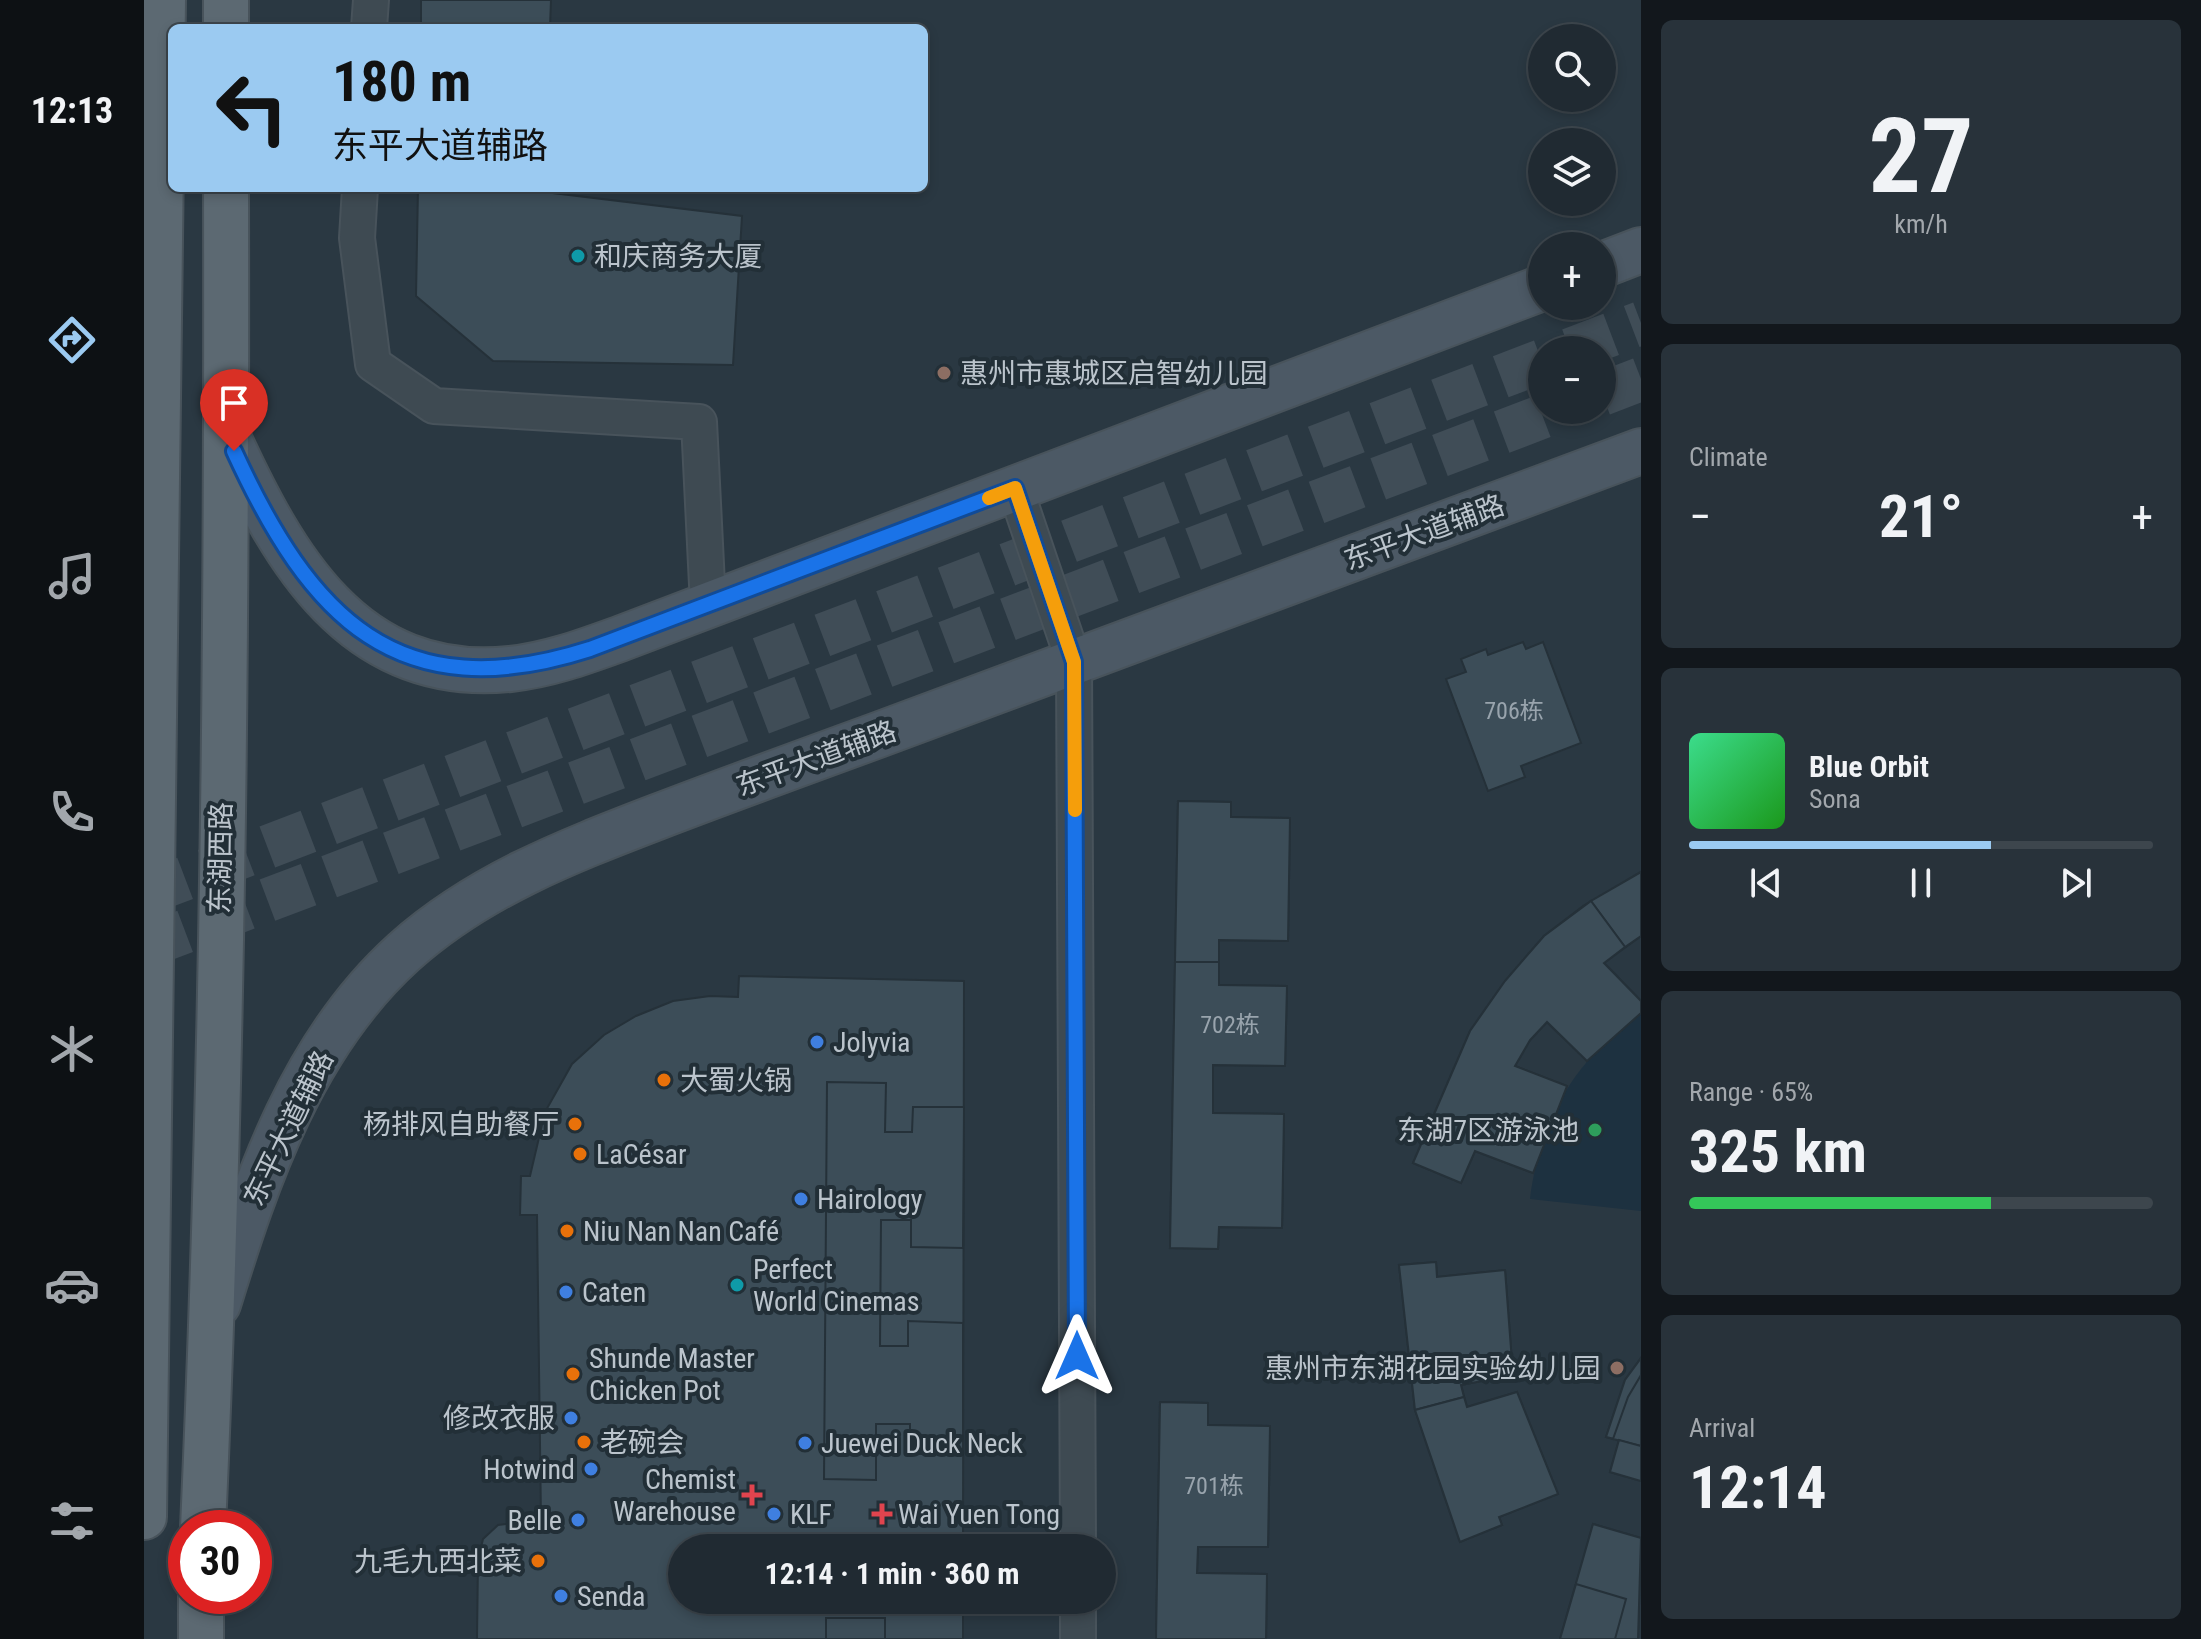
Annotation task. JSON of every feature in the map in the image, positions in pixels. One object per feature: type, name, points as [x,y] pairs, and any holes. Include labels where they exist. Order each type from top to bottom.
[{"type":"main road","points":[[144,1517],[163,0]]},
{"type":"main road","points":[[226,0],[226,24]]},
{"type":"main road","name":"东湖西路","points":[[204,1510],[212,1321],[232,1203],[226,192]]},
{"type":"main road","points":[[1616,260],[1641,250]]},
{"type":"main road","points":[[227,435],[279,535],[327,603],[357,630],[411,656],[481,670],[523,667],[590,649],[1528,293]]},
{"type":"main road","name":"东平大道辅路","points":[[232,1203],[333,1035],[393,963],[452,913],[514,877],[569,851],[1641,451]]},
{"type":"main road","points":[[149,1209],[232,1203]]},
{"type":"main road","points":[[201,1614],[201,1639]]},
{"type":"street","points":[[369,24],[371,0]]},
{"type":"street","points":[[360,192],[357,238],[373,364],[434,406],[699,422],[708,605]]},
{"type":"street","points":[[1015,488],[1074,662],[1078,1534]]},
{"type":"street","points":[[1078,1614],[1078,1639]]},
{"type":"water","name":"东湖7区游泳池","points":[[1641,1013],[1641,1211],[1530,1199],[1542,1145],[1565,1092],[1592,1056]]},
{"type":"building","points":[[421,0],[551,0],[550,24],[421,24]]},
{"type":"building","name":"和庆商务大厦","points":[[418,192],[545,192],[742,216],[733,365],[493,361],[416,296]]},
{"type":"building","points":[[1523,642],[1526,649],[1543,642],[1581,743],[1521,766],[1525,777],[1488,791],[1446,679],[1466,672],[1461,659],[1486,649],[1488,655]]},
{"type":"building","points":[[1178,801],[1231,802],[1231,817],[1290,818],[1288,941],[1219,940],[1219,985],[1287,986],[1285,1066],[1213,1065],[1213,1113],[1284,1114],[1282,1228],[1219,1227],[1218,1249],[1170,1248]]},
{"type":"building","points":[[1178,801],[1231,802],[1231,817],[1290,818],[1288,941],[1219,940],[1219,962],[1175,962]]},
{"type":"building","points":[[1641,872],[1641,936],[1604,963],[1641,1001],[1641,1013],[1587,1061],[1547,1022],[1530,1040],[1515,1066],[1567,1086],[1533,1173],[1475,1151],[1461,1183],[1413,1163],[1470,1031],[1505,981],[1544,936],[1583,906]]},
{"type":"building","points":[[1641,872],[1641,936],[1625,947],[1591,901]]},
{"type":"building","points":[[1591,901],[1625,947],[1604,963],[1641,1001],[1641,1013],[1587,1061],[1547,1022],[1530,1040],[1515,1066],[1567,1086],[1533,1173],[1475,1151],[1461,1183],[1413,1163],[1470,1031],[1505,981],[1544,936]]},
{"type":"building","points":[[1175,962],[1219,962],[1219,985],[1287,986],[1285,1066],[1213,1065],[1213,1113],[1284,1114],[1282,1228],[1219,1227],[1218,1249],[1170,1248]]},
{"type":"building","points":[[739,976],[964,981],[963,1534],[668,1534],[668,1614],[963,1614],[963,1639],[477,1639],[478,1560],[483,1539],[498,1525],[541,1520],[537,1215],[520,1215],[521,1176],[530,1176],[545,1112],[572,1064],[604,1035],[636,1016],[673,1001],[710,996],[738,997]]},
{"type":"building","points":[[827,1082],[886,1083],[885,1132],[912,1132],[913,1107],[964,1107],[963,1248],[911,1247],[911,1220],[881,1220],[880,1346],[908,1346],[908,1321],[963,1323],[963,1454],[910,1454],[910,1424],[876,1424],[876,1480],[824,1479]]},
{"type":"building","points":[[1436,1262],[1437,1277],[1505,1270],[1513,1375],[1461,1385],[1467,1407],[1517,1392],[1558,1494],[1499,1517],[1502,1525],[1460,1542],[1415,1410],[1399,1265]]},
{"type":"building","points":[[1436,1262],[1437,1277],[1505,1270],[1513,1375],[1461,1385],[1464,1397],[1415,1410],[1399,1265]]},
{"type":"building","points":[[1641,1358],[1641,1375],[1628,1397],[1613,1439],[1606,1437],[1625,1380]]},
{"type":"building","points":[[1641,1358],[1641,1481],[1610,1472],[1619,1440],[1606,1437],[1625,1380]]},
{"type":"building","points":[[1641,1375],[1641,1446],[1613,1439],[1628,1397]]},
{"type":"building","points":[[1517,1392],[1558,1494],[1499,1517],[1502,1525],[1460,1542],[1415,1410],[1464,1397],[1467,1407]]},
{"type":"building","points":[[1160,1402],[1208,1403],[1208,1425],[1270,1426],[1268,1547],[1198,1547],[1197,1573],[1267,1574],[1266,1639],[1156,1639]]},
{"type":"building","points":[[1160,1402],[1208,1403],[1208,1425],[1270,1426],[1268,1547],[1198,1547],[1197,1573],[1267,1574],[1266,1639],[1156,1639]]},
{"type":"building","points":[[1619,1440],[1641,1446],[1641,1481],[1610,1472]]},
{"type":"building","points":[[1593,1524],[1641,1538],[1638,1639],[1615,1639],[1626,1599],[1576,1584]]},
{"type":"building","points":[[1593,1524],[1641,1538],[1638,1639],[1560,1639]]},
{"type":"building","points":[[1576,1584],[1626,1599],[1615,1639],[1560,1639]]},
{"type":"building","points":[[826,1618],[885,1618],[885,1639],[826,1639]]},
{"type":"tunnel","points":[[1607,336],[1641,323]]},
{"type":"tunnel","points":[[144,894],[1528,366]]},
{"type":"tunnel","points":[[1616,389],[1641,379]]},
{"type":"tunnel","points":[[144,947],[1528,422]]},
{"type":"slow traffic","points":[[989,498],[1015,488],[1074,662],[1075,810]]},
{"type":"place","name":"和庆商务大厦","points":[[578,256]]},
{"type":"place","name":"惠州市惠城区启智幼儿园","points":[[944,373]]},
{"type":"place","name":"Jolyvia","points":[[817,1042]]},
{"type":"place","name":"大蜀火锅","points":[[664,1080]]},
{"type":"place","name":"杨排风自助餐厅","points":[[575,1124]]},
{"type":"place","name":"东湖7区游泳池","points":[[1595,1130]]},
{"type":"place","name":"LaCésar","points":[[580,1154]]},
{"type":"place","name":"Hairology","points":[[801,1199]]},
{"type":"place","name":"Niu Nan Nan Café","points":[[567,1231]]},
{"type":"place","name":"Perfect World Cinemas","points":[[737,1285]]},
{"type":"place","name":"Caten","points":[[566,1292]]},
{"type":"place","name":"惠州市东湖花园实验幼儿园","points":[[1617,1368]]},
{"type":"place","name":"Shunde Master Chicken Pot","points":[[573,1374]]},
{"type":"place","name":"修改衣服","points":[[571,1418]]},
{"type":"place","name":"老碗会","points":[[584,1442]]},
{"type":"place","name":"Juewei Duck Neck","points":[[805,1443]]},
{"type":"place","name":"Hotwind","points":[[591,1469]]},
{"type":"place","name":"Chemist Warehouse","points":[[752,1495]]},
{"type":"place","name":"KLF","points":[[774,1514]]},
{"type":"place","name":"Wai Yuen Tong","points":[[882,1514]]},
{"type":"place","name":"Belle","points":[[578,1520]]},
{"type":"place","name":"九毛九西北菜","points":[[538,1561]]},
{"type":"place","name":"Senda","points":[[561,1596]]},
{"type":"route","points":[[234,451],[290,553],[327,603],[346,622],[375,641],[411,656],[481,670],[523,667],[590,649],[1015,488],[1074,662],[1077,1356]]}]
